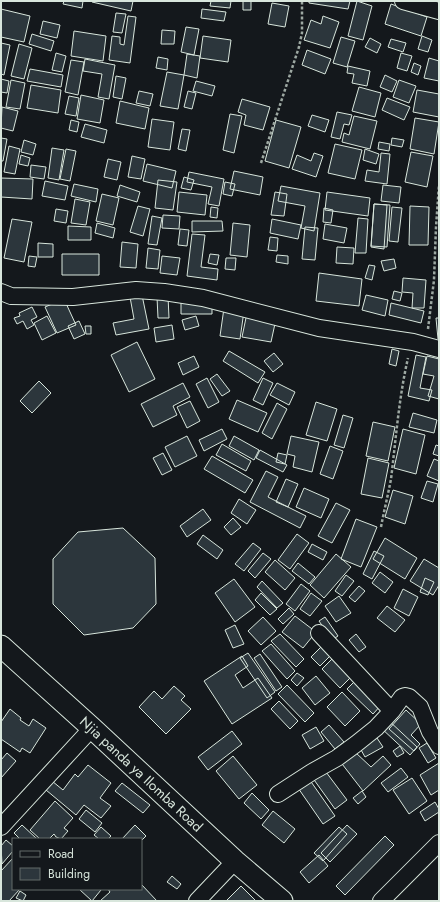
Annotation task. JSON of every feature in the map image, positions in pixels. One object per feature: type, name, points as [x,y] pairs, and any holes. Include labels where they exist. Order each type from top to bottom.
[{"type":"street","points":[[404,1],[439,11]]},
{"type":"street","points":[[1,292],[11,296],[73,296],[136,290],[164,292],[203,298],[319,328],[426,345]]},
{"type":"street","points":[[319,633],[392,711]]},
{"type":"street","name":"Njia panda ya Ilomba Road","points":[[1,646],[235,861],[282,901]]},
{"type":"street","points":[[278,794],[337,758],[356,744],[376,728],[392,711],[402,697],[405,696],[409,697],[420,707],[430,732],[439,746]]},
{"type":"street","points":[[1,827],[92,728]]},
{"type":"street","points":[[381,901],[439,843]]},
{"type":"street","points":[[197,901],[235,861]]},
{"type":"path","points":[[261,163],[299,47],[302,33],[302,1]]},
{"type":"path","points":[[381,527],[390,480],[404,374],[426,345],[434,272],[439,185]]},
{"type":"building","points":[[64,1],[83,1],[82,8],[63,4]]},
{"type":"building","points":[[92,1],[133,1],[131,11]]},
{"type":"building","points":[[211,1],[231,1],[230,8],[210,6]]},
{"type":"building","points":[[243,1],[251,1],[251,10],[243,10]]},
{"type":"building","points":[[309,1],[350,1],[348,9],[309,3]]},
{"type":"building","points":[[357,1],[372,6],[363,40],[348,36]]},
{"type":"building","points":[[272,3],[289,6],[285,27],[268,24]]},
{"type":"building","points":[[391,4],[427,17],[421,36],[385,24]]},
{"type":"building","points":[[1,9],[30,16],[24,42],[1,37]]},
{"type":"building","points":[[202,9],[226,12],[224,21],[201,18]]},
{"type":"building","points":[[116,13],[126,14],[122,33],[113,32]]},
{"type":"building","points":[[128,16],[136,17],[130,63],[109,60],[112,36],[120,37],[120,44],[124,45]]},
{"type":"building","points":[[323,16],[339,22],[330,48],[304,40],[311,20],[321,24]]},
{"type":"building","points":[[43,21],[60,25],[57,38],[40,34]]},
{"type":"building","points":[[186,27],[199,29],[194,55],[181,52]]},
{"type":"building","points":[[162,30],[175,31],[174,44],[161,44]]},
{"type":"building","points":[[74,31],[106,36],[103,61],[71,56]]},
{"type":"building","points":[[32,34],[54,41],[51,51],[29,44]]},
{"type":"building","points":[[203,36],[231,40],[228,62],[200,58]]},
{"type":"building","points":[[422,36],[432,40],[428,52],[418,49]]},
{"type":"building","points":[[341,37],[355,41],[347,67],[333,63]]},
{"type":"building","points":[[370,38],[381,44],[377,53],[365,47]]},
{"type":"building","points":[[391,39],[406,43],[403,52],[388,47]]},
{"type":"building","points":[[1,43],[10,45],[4,75],[1,74]]},
{"type":"building","points":[[19,44],[32,48],[24,79],[11,76]]},
{"type":"building","points":[[307,50],[331,59],[325,74],[302,65]]},
{"type":"building","points":[[56,53],[66,56],[62,72],[52,70]]},
{"type":"building","points":[[401,53],[412,56],[407,71],[397,68]]},
{"type":"building","points":[[187,54],[200,56],[197,78],[184,75]]},
{"type":"building","points":[[158,57],[168,59],[167,70],[156,68]]},
{"type":"building","points":[[429,58],[439,61],[439,81],[424,78]]},
{"type":"building","points":[[85,59],[115,65],[109,99],[98,97],[102,74],[83,71]]},
{"type":"building","points":[[71,60],[84,62],[78,95],[65,92]]},
{"type":"building","points":[[414,63],[421,66],[418,75],[411,72]]},
{"type":"building","points":[[348,66],[370,71],[367,86],[352,83],[354,74],[347,73]]},
{"type":"building","points":[[30,69],[63,75],[61,87],[27,81]]},
{"type":"building","points":[[167,72],[184,75],[178,109],[160,106]]},
{"type":"building","points":[[385,75],[397,81],[392,92],[380,87]]},
{"type":"building","points":[[116,76],[126,78],[122,99],[113,97]]},
{"type":"building","points":[[1,79],[9,81],[7,93],[1,92]]},
{"type":"building","points":[[11,80],[25,83],[20,109],[6,107]]},
{"type":"building","points":[[399,80],[416,86],[409,103],[393,97]]},
{"type":"building","points":[[196,81],[215,86],[212,96],[193,91]]},
{"type":"building","points":[[31,85],[61,90],[58,113],[27,108]]},
{"type":"building","points":[[359,87],[381,93],[375,117],[352,111]]},
{"type":"building","points":[[417,90],[439,94],[439,117],[413,112]]},
{"type":"building","points":[[139,91],[153,94],[150,106],[136,103]]},
{"type":"building","points":[[188,91],[196,93],[192,109],[184,107]]},
{"type":"building","points":[[81,95],[104,100],[100,123],[77,119]]},
{"type":"building","points":[[69,96],[79,98],[76,116],[65,114]]},
{"type":"building","points":[[387,98],[410,107],[404,120],[382,110]]},
{"type":"building","points":[[242,99],[270,107],[263,130],[244,125],[246,115],[238,112]]},
{"type":"building","points":[[120,101],[149,108],[145,129],[116,123]]},
{"type":"building","points":[[2,107],[18,111],[13,131],[1,128]]},
{"type":"building","points":[[337,112],[352,115],[349,125],[344,124],[340,139],[331,137]]},
{"type":"building","points":[[230,114],[242,116],[234,153],[223,150]]},
{"type":"building","points":[[312,115],[329,120],[325,132],[308,126]]},
{"type":"building","points":[[354,116],[377,121],[370,149],[342,142],[344,133],[349,135]]},
{"type":"building","points":[[415,118],[439,122],[434,154],[410,149]]},
{"type":"building","points":[[152,119],[174,122],[170,150],[148,147]]},
{"type":"building","points":[[71,120],[79,122],[77,132],[69,130]]},
{"type":"building","points":[[276,120],[301,127],[289,168],[265,161]]},
{"type":"building","points":[[85,124],[107,130],[104,143],[81,137]]},
{"type":"building","points":[[182,129],[190,130],[186,151],[178,149]]},
{"type":"building","points":[[1,138],[7,139],[3,161],[1,161]]},
{"type":"building","points":[[392,138],[404,140],[402,147],[391,145]]},
{"type":"building","points":[[24,140],[36,144],[33,155],[21,152]]},
{"type":"building","points":[[379,142],[390,144],[389,151],[378,149]]},
{"type":"building","points":[[335,144],[362,150],[355,179],[328,173]]},
{"type":"building","points":[[9,146],[20,149],[15,174],[4,172]]},
{"type":"building","points":[[52,148],[64,150],[59,180],[48,178]]},
{"type":"building","points":[[66,149],[76,151],[70,181],[60,179]]},
{"type":"building","points":[[365,149],[379,154],[376,164],[363,160]]},
{"type":"building","points":[[411,152],[433,156],[427,187],[405,182]]},
{"type":"building","points":[[314,153],[323,156],[316,177],[292,169],[297,155],[311,161]]},
{"type":"building","points":[[381,153],[390,154],[387,184],[365,181],[367,170],[379,172]]},
{"type":"building","points":[[21,155],[30,158],[28,166],[19,164]]},
{"type":"building","points":[[132,156],[145,159],[141,179],[128,177]]},
{"type":"building","points":[[108,159],[121,162],[117,180],[104,177]]},
{"type":"building","points":[[147,164],[176,171],[172,188],[143,181]]},
{"type":"building","points":[[31,165],[46,167],[44,179],[30,177]]},
{"type":"building","points":[[234,171],[263,177],[260,195],[230,189]]},
{"type":"building","points":[[189,172],[224,179],[219,206],[208,204],[212,187],[187,182]]},
{"type":"building","points":[[184,177],[194,180],[191,190],[181,188]]},
{"type":"building","points":[[1,178],[33,179],[32,199],[1,197]]},
{"type":"building","points":[[158,180],[177,182],[173,210],[155,208]]},
{"type":"building","points":[[45,181],[68,186],[65,200],[42,196]]},
{"type":"building","points":[[225,182],[235,184],[232,196],[223,194]]},
{"type":"building","points":[[74,184],[98,189],[96,202],[71,196]]},
{"type":"building","points":[[120,185],[140,192],[137,202],[117,196]]},
{"type":"building","points":[[383,185],[401,187],[399,203],[381,201]]},
{"type":"building","points":[[281,186],[320,193],[314,231],[301,228],[305,206],[278,201]]},
{"type":"building","points":[[179,192],[207,195],[205,215],[177,212]]},
{"type":"building","points":[[275,192],[287,194],[284,216],[271,215]]},
{"type":"building","points":[[327,192],[370,198],[368,216],[325,210]]},
{"type":"building","points":[[102,194],[119,198],[113,225],[96,221]]},
{"type":"building","points":[[75,199],[90,202],[86,225],[71,223]]},
{"type":"building","points":[[374,204],[390,205],[387,247],[371,246]]},
{"type":"building","points":[[374,204],[387,205],[384,249],[371,247]]},
{"type":"building","points":[[138,206],[150,209],[143,236],[130,232]]},
{"type":"building","points":[[410,206],[429,207],[428,245],[409,245]]},
{"type":"building","points":[[211,207],[218,208],[217,218],[210,217]]},
{"type":"building","points":[[392,207],[402,208],[398,242],[389,241]]},
{"type":"building","points":[[324,208],[333,210],[331,223],[323,222]]},
{"type":"building","points":[[56,209],[68,211],[66,223],[54,221]]},
{"type":"building","points":[[163,215],[180,216],[179,229],[162,228]]},
{"type":"building","points":[[152,216],[162,218],[157,245],[148,244]]},
{"type":"building","points":[[358,218],[368,219],[366,253],[355,253]]},
{"type":"building","points":[[12,219],[32,222],[24,262],[4,258]]},
{"type":"building","points":[[272,219],[301,225],[298,239],[270,233]]},
{"type":"building","points":[[192,221],[222,221],[223,231],[192,232]]},
{"type":"building","points":[[97,223],[115,228],[113,238],[95,233]]},
{"type":"building","points":[[233,223],[250,225],[247,257],[230,255]]},
{"type":"building","points":[[325,224],[347,228],[344,243],[323,239]]},
{"type":"building","points":[[68,226],[91,227],[91,240],[68,240]]},
{"type":"building","points":[[305,227],[318,228],[315,260],[302,259]]},
{"type":"building","points":[[180,229],[189,230],[187,246],[178,245]]},
{"type":"building","points":[[192,234],[205,235],[201,267],[218,269],[217,280],[187,276]]},
{"type":"building","points":[[270,237],[278,238],[277,251],[268,250]]},
{"type":"building","points":[[122,242],[138,244],[136,268],[120,267]]},
{"type":"building","points":[[38,243],[53,244],[53,257],[38,257]]},
{"type":"building","points":[[337,247],[354,248],[353,264],[336,263]]},
{"type":"building","points":[[148,248],[160,250],[158,269],[146,268]]},
{"type":"building","points":[[62,254],[99,254],[99,275],[62,275]]},
{"type":"building","points":[[210,254],[219,255],[217,265],[208,263]]},
{"type":"building","points":[[277,255],[288,256],[288,264],[276,262]]},
{"type":"building","points":[[29,256],[37,257],[35,267],[28,266]]},
{"type":"building","points":[[162,256],[180,258],[177,275],[160,273]]},
{"type":"building","points":[[226,258],[236,258],[235,270],[225,269]]},
{"type":"building","points":[[394,259],[396,268],[384,271],[381,261]]},
{"type":"building","points":[[369,265],[375,266],[372,280],[365,278]]},
{"type":"building","points":[[319,273],[362,279],[359,306],[316,301]]},
{"type":"building","points":[[403,278],[426,280],[424,308],[412,308],[413,293],[402,292]]},
{"type":"building","points":[[394,291],[402,293],[400,301],[392,299]]},
{"type":"building","points":[[142,295],[149,329],[116,335],[113,323],[134,319],[130,297]]},
{"type":"building","points":[[366,295],[388,300],[385,316],[362,310]]},
{"type":"building","points":[[168,296],[169,318],[158,318],[157,297]]},
{"type":"building","points":[[64,299],[76,325],[57,333],[45,307]]},
{"type":"building","points":[[181,301],[212,302],[212,314],[181,314]]},
{"type":"building","points":[[391,303],[424,311],[421,323],[389,315]]},
{"type":"building","points":[[32,307],[37,317],[31,320],[34,325],[27,329],[23,321],[17,324],[14,318],[20,316],[19,313]]},
{"type":"building","points":[[224,308],[244,311],[240,339],[220,336]]},
{"type":"building","points":[[247,313],[276,319],[271,342],[242,337]]},
{"type":"building","points":[[47,316],[56,333],[42,340],[34,323]]},
{"type":"building","points":[[196,316],[199,326],[185,330],[182,320]]},
{"type":"building","points":[[436,318],[439,318],[439,339],[438,339]]},
{"type":"building","points":[[79,321],[85,334],[74,339],[68,326]]},
{"type":"building","points":[[172,325],[174,339],[156,342],[154,328]]},
{"type":"building","points":[[85,326],[91,326],[91,334],[86,334]]},
{"type":"building","points":[[137,342],[155,379],[129,392],[111,355]]},
{"type":"building","points":[[392,349],[399,351],[396,366],[389,364]]},
{"type":"building","points":[[229,351],[265,372],[258,383],[223,361]]},
{"type":"building","points":[[274,353],[283,364],[273,372],[264,361]]},
{"type":"building","points":[[416,355],[426,357],[420,388],[432,390],[429,401],[408,396]]},
{"type":"building","points":[[194,356],[199,367],[183,375],[178,363]]},
{"type":"building","points":[[427,356],[439,359],[439,399],[428,396],[434,376],[423,374]]},
{"type":"building","points":[[217,374],[230,391],[222,396],[210,379]]},
{"type":"building","points":[[207,378],[219,402],[208,408],[196,384]]},
{"type":"building","points":[[263,378],[273,383],[263,405],[253,400]]},
{"type":"building","points":[[39,381],[51,393],[32,413],[20,401]]},
{"type":"building","points":[[183,383],[190,397],[173,406],[177,415],[153,427],[141,404]]},
{"type":"building","points":[[277,383],[295,392],[289,405],[270,395]]},
{"type":"building","points":[[237,400],[267,413],[258,432],[229,419]]},
{"type":"building","points":[[190,401],[200,421],[187,428],[177,407]]},
{"type":"building","points":[[316,402],[337,409],[327,441],[306,435]]},
{"type":"building","points":[[277,403],[287,409],[272,439],[262,433]]},
{"type":"building","points":[[413,413],[437,420],[434,433],[409,427]]},
{"type":"building","points":[[343,415],[353,418],[344,448],[334,445]]},
{"type":"building","points":[[373,422],[395,427],[388,461],[366,456]]},
{"type":"building","points":[[222,429],[227,439],[204,451],[199,440]]},
{"type":"building","points":[[403,429],[425,435],[416,474],[394,468]]},
{"type":"building","points":[[187,436],[197,456],[175,467],[165,447]]},
{"type":"building","points":[[234,436],[259,450],[254,460],[229,446]]},
{"type":"building","points":[[291,436],[319,442],[312,472],[293,467],[295,456],[287,454]]},
{"type":"building","points":[[222,444],[251,461],[246,471],[216,455]]},
{"type":"building","points":[[436,445],[439,446],[439,456],[433,454]]},
{"type":"building","points":[[330,446],[343,451],[333,479],[320,474]]},
{"type":"building","points":[[260,450],[287,465],[283,472],[256,458]]},
{"type":"building","points":[[163,453],[172,470],[162,475],[153,458]]},
{"type":"building","points":[[278,453],[287,455],[285,464],[276,462]]},
{"type":"building","points":[[212,456],[253,480],[245,493],[204,469]]},
{"type":"building","points":[[368,458],[389,463],[382,498],[361,494]]},
{"type":"building","points":[[434,459],[439,461],[439,481],[427,476]]},
{"type":"building","points":[[266,471],[278,477],[268,497],[306,516],[300,528],[250,502]]},
{"type":"building","points":[[286,479],[298,484],[288,507],[276,502]]},
{"type":"building","points":[[427,481],[438,484],[433,502],[421,498]]},
{"type":"building","points":[[304,488],[329,499],[321,518],[296,507]]},
{"type":"building","points":[[393,490],[413,496],[405,524],[385,517]]},
{"type":"building","points":[[239,499],[256,510],[247,524],[231,513]]},
{"type":"building","points":[[336,503],[350,510],[332,543],[318,536]]},
{"type":"building","points":[[203,509],[211,520],[187,537],[180,526]]},
{"type":"building","points":[[233,518],[241,527],[231,535],[224,527]]},
{"type":"building","points":[[356,519],[377,527],[361,567],[341,559]]},
{"type":"building","points":[[123,528],[155,558],[156,604],[133,628],[84,635],[53,604],[53,559],[78,532]]},
{"type":"building","points":[[297,534],[309,543],[290,569],[278,560]]},
{"type":"building","points":[[203,535],[223,550],[217,559],[197,544]]},
{"type":"building","points":[[385,538],[417,558],[405,579],[373,559]]},
{"type":"building","points":[[253,543],[261,549],[244,571],[235,564]]},
{"type":"building","points":[[312,544],[327,552],[323,560],[308,552]]},
{"type":"building","points":[[374,551],[384,556],[372,579],[363,574]]},
{"type":"building","points":[[263,553],[271,559],[255,578],[248,571]]},
{"type":"building","points":[[336,554],[351,567],[324,598],[310,585]]},
{"type":"building","points":[[424,559],[439,568],[439,585],[433,595],[410,581]]},
{"type":"building","points":[[275,560],[295,578],[285,590],[265,572]]},
{"type":"building","points":[[298,563],[315,577],[309,584],[292,571]]},
{"type":"building","points":[[380,572],[393,582],[385,593],[372,583]]},
{"type":"building","points":[[346,575],[354,581],[342,596],[335,591]]},
{"type":"building","points":[[425,578],[434,582],[428,595],[420,592]]},
{"type":"building","points":[[234,579],[255,607],[235,622],[215,593]]},
{"type":"building","points":[[262,581],[283,603],[277,608],[257,587]]},
{"type":"building","points":[[301,584],[310,591],[295,611],[286,604]]},
{"type":"building","points":[[359,586],[365,591],[355,602],[349,597]]},
{"type":"building","points":[[403,589],[418,597],[409,616],[394,608]]},
{"type":"building","points":[[261,593],[277,609],[270,615],[255,600]]},
{"type":"building","points":[[311,593],[322,601],[310,616],[300,609]]},
{"type":"building","points":[[339,596],[351,613],[336,622],[325,606]]},
{"type":"building","points":[[387,606],[405,620],[395,632],[377,618]]},
{"type":"building","points":[[289,608],[294,614],[283,624],[278,619]]},
{"type":"building","points":[[295,616],[316,632],[303,648],[282,632]]},
{"type":"building","points":[[263,617],[276,631],[261,645],[248,631]]},
{"type":"building","points":[[325,617],[338,636],[332,640],[319,621]]},
{"type":"building","points":[[235,625],[244,644],[233,648],[225,630]]},
{"type":"building","points":[[280,634],[304,659],[296,667],[271,641]]},
{"type":"building","points":[[356,634],[366,647],[359,652],[349,640]]},
{"type":"building","points":[[271,644],[295,671],[287,679],[262,651]]},
{"type":"building","points":[[322,646],[331,655],[320,666],[311,657]]},
{"type":"building","points":[[248,653],[275,692],[267,698],[240,658]]},
{"type":"building","points":[[260,654],[282,687],[276,691],[254,658]]},
{"type":"building","points":[[242,656],[248,666],[235,675],[243,688],[258,678],[272,698],[232,724],[204,681]]},
{"type":"building","points":[[333,658],[352,676],[340,688],[322,669]]},
{"type":"building","points":[[297,673],[304,678],[297,686],[291,680]]},
{"type":"building","points":[[316,676],[330,693],[315,705],[302,688]]},
{"type":"building","points":[[357,679],[382,704],[373,714],[347,689]]},
{"type":"building","points":[[287,685],[314,713],[305,722],[278,694]]},
{"type":"building","points":[[174,686],[185,696],[181,700],[191,709],[166,734],[139,707],[154,691],[162,699]]},
{"type":"building","points":[[342,692],[360,711],[345,726],[327,707]]},
{"type":"building","points":[[279,701],[298,721],[290,729],[271,709]]},
{"type":"building","points":[[10,709],[21,718],[20,720],[29,726],[33,719],[46,728],[30,753],[22,748],[20,752],[1,739],[1,722]]},
{"type":"building","points":[[406,710],[421,724],[411,735],[420,744],[414,751],[389,729]]},
{"type":"building","points":[[387,719],[417,747],[410,755],[380,727]]},
{"type":"building","points":[[329,725],[344,742],[335,749],[321,732]]},
{"type":"building","points":[[316,727],[324,741],[310,749],[302,735]]},
{"type":"building","points":[[232,731],[242,744],[208,770],[198,757]]},
{"type":"building","points":[[377,738],[383,747],[365,757],[360,748]]},
{"type":"building","points":[[427,743],[436,758],[428,763],[419,748]]},
{"type":"building","points":[[400,746],[404,753],[397,757],[393,751]]},
{"type":"building","points":[[355,752],[371,767],[383,756],[391,765],[363,791],[339,760]]},
{"type":"building","points":[[7,753],[16,761],[1,778],[1,760]]},
{"type":"building","points":[[233,756],[257,785],[239,799],[216,771]]},
{"type":"building","points":[[439,763],[439,790],[431,795],[420,775]]},
{"type":"building","points":[[88,765],[111,783],[100,798],[111,806],[101,818],[84,805],[76,815],[46,790],[52,781],[63,790],[75,774],[78,777]]},
{"type":"building","points":[[323,768],[347,800],[335,809],[312,777]]},
{"type":"building","points":[[401,768],[408,777],[388,792],[381,783]]},
{"type":"building","points":[[307,776],[335,816],[323,824],[296,785]]},
{"type":"building","points":[[412,778],[427,801],[409,814],[393,790]]},
{"type":"building","points":[[122,783],[150,805],[143,813],[115,791]]},
{"type":"building","points":[[362,791],[366,797],[358,804],[353,798]]},
{"type":"building","points":[[252,793],[269,810],[261,819],[244,803]]},
{"type":"building","points":[[55,801],[73,818],[64,828],[68,831],[62,838],[56,837],[54,834],[50,838],[39,838],[30,830]]},
{"type":"building","points":[[435,802],[439,812],[425,821],[420,812]]},
{"type":"building","points":[[86,810],[102,823],[95,832],[79,819]]},
{"type":"building","points":[[273,811],[295,829],[284,843],[262,825]]},
{"type":"building","points":[[22,825],[36,838],[19,838],[14,833]]},
{"type":"building","points":[[135,825],[146,836],[142,840],[142,838],[123,838]]},
{"type":"building","points":[[347,825],[357,834],[330,862],[321,853]]},
{"type":"building","points":[[101,827],[111,836],[109,838],[98,838],[94,835]]},
{"type":"building","points":[[339,827],[347,834],[323,861],[314,853]]},
{"type":"building","points":[[385,836],[394,845],[345,895],[336,886]]},
{"type":"building","points":[[6,840],[12,845],[12,852],[2,864],[1,846]]},
{"type":"building","points":[[319,855],[328,866],[309,883],[300,872]]},
{"type":"building","points":[[12,859],[12,890],[19,890],[9,901],[1,901],[1,871]]},
{"type":"building","points":[[172,876],[181,884],[177,889],[167,882]]},
{"type":"building","points":[[142,885],[157,901],[100,901],[110,892],[109,890],[142,890]]},
{"type":"building","points":[[241,886],[256,901],[226,901]]},
{"type":"building","points":[[80,890],[101,890],[92,901]]},
{"type":"building","points":[[20,891],[26,895],[23,901],[16,898]]}]
